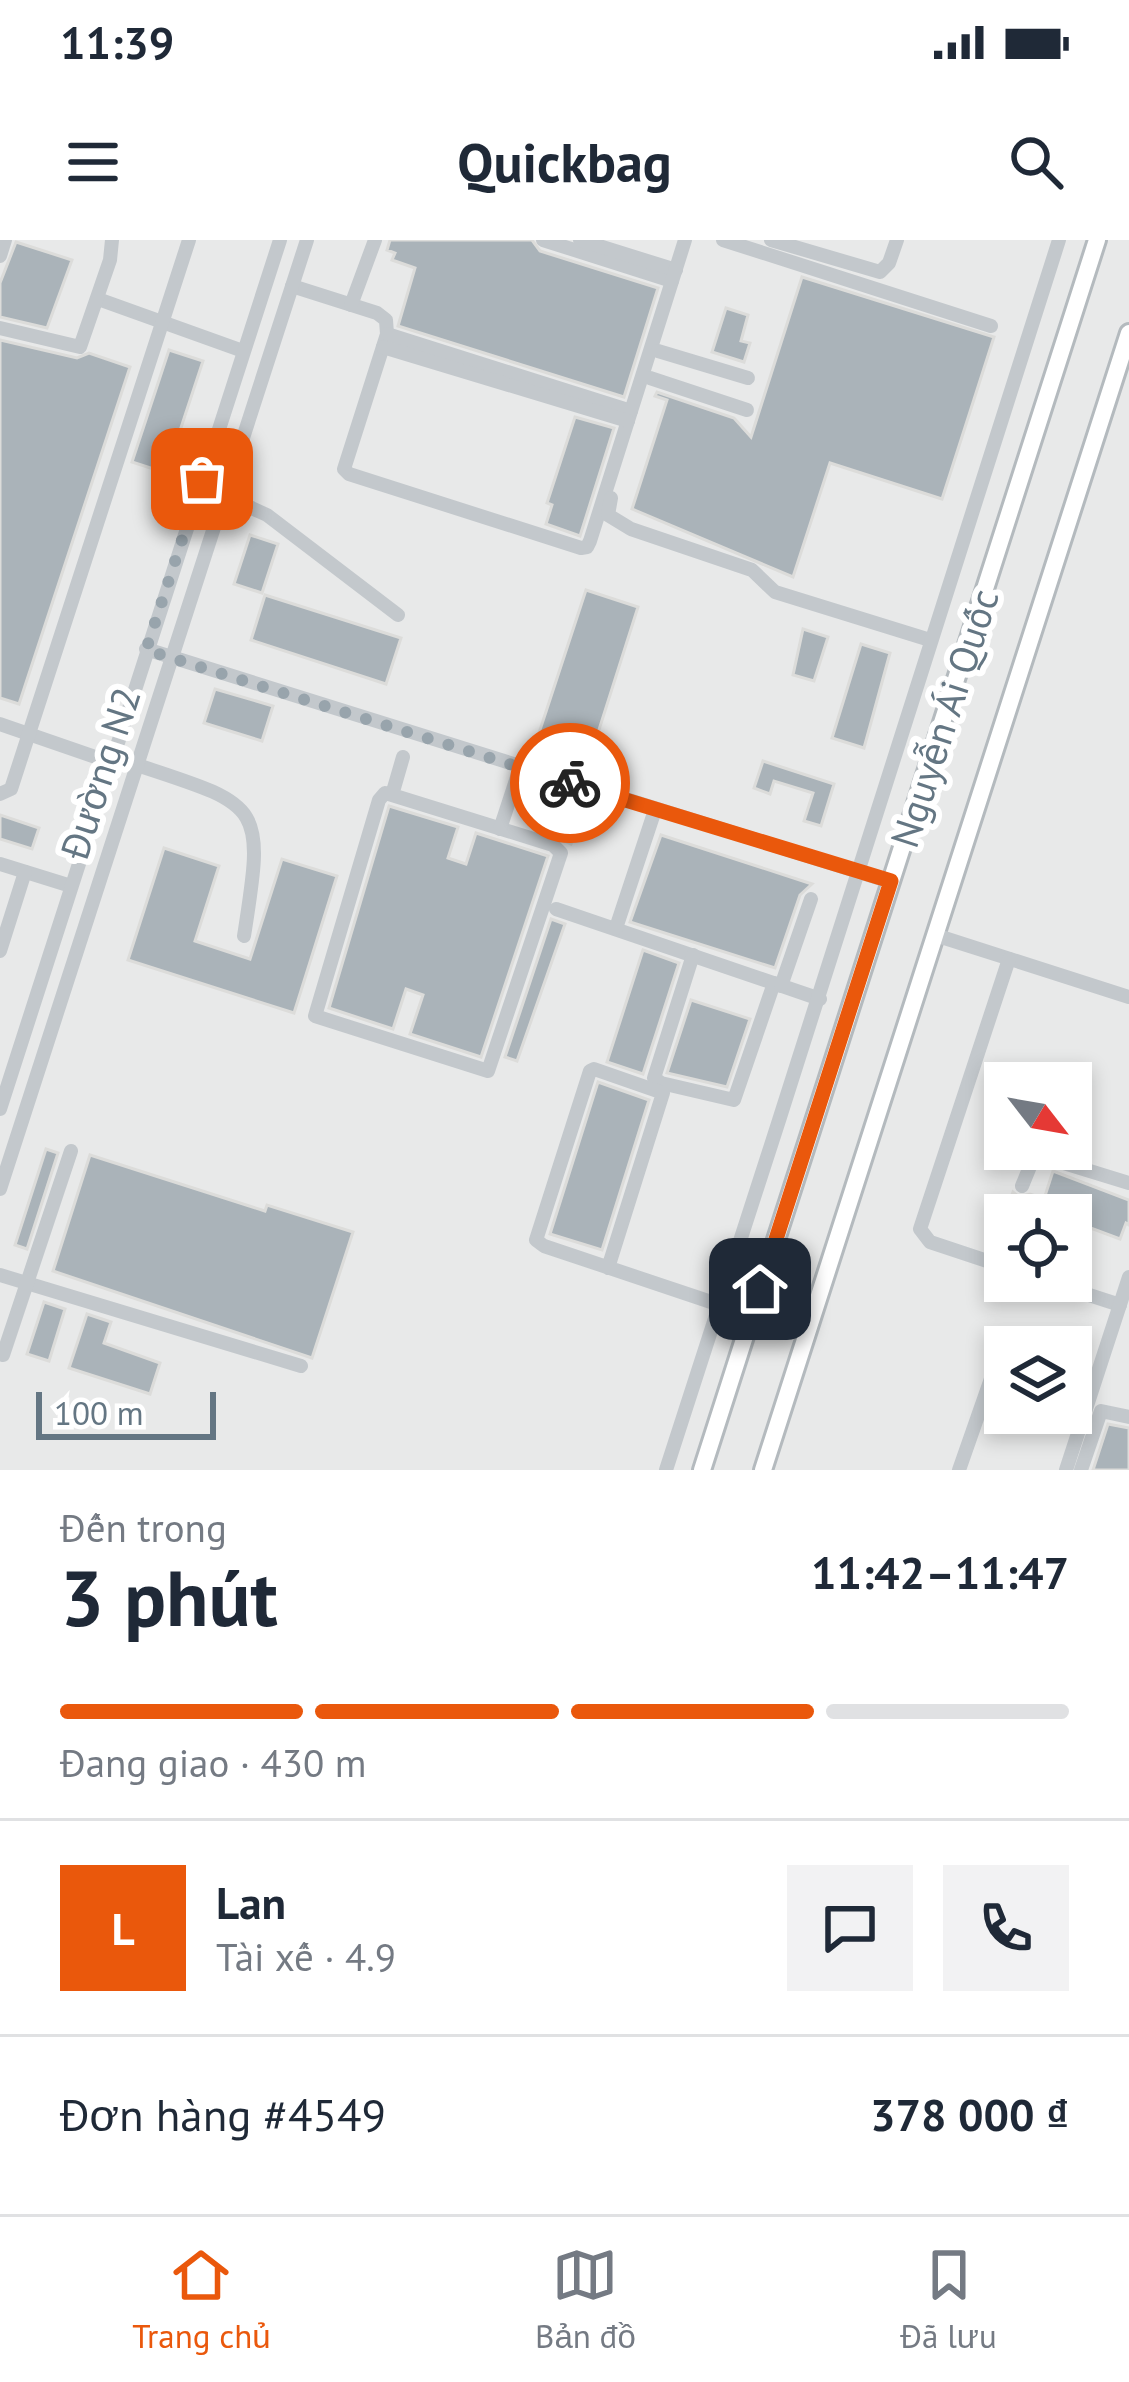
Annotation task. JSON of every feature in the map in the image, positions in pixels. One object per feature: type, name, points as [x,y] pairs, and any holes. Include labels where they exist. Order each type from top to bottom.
[{"type":"main road","name":"Nguyễn Ái Quốc","points":[[702,1470],[1097,240]]},
{"type":"main road","name":"Nguyễn Ái Quốc","points":[[763,1470],[1129,333]]},
{"type":"street","points":[[0,256],[5,240]]},
{"type":"street","points":[[0,328],[80,347],[112,240]]},
{"type":"street","points":[[0,794],[11,789],[189,240]]},
{"type":"street","name":"Đường N2","points":[[0,1109],[280,240]]},
{"type":"street","name":"Đường N2","points":[[0,1189],[307,240]]},
{"type":"street","points":[[351,305],[375,240]]},
{"type":"street","points":[[543,240],[674,275]]},
{"type":"street","points":[[580,240],[674,275]]},
{"type":"street","points":[[292,286],[386,320],[386,341],[344,469],[349,474],[581,548],[590,541],[685,240]]},
{"type":"street","points":[[695,240],[609,505],[611,520],[752,570],[775,592],[930,640]]},
{"type":"street","points":[[723,240],[991,326]]},
{"type":"street","points":[[770,240],[880,272],[889,263],[896,240]]},
{"type":"street","points":[[667,1470],[1059,240]]},
{"type":"street","points":[[98,298],[243,351]]},
{"type":"street","points":[[386,341],[630,416]]},
{"type":"street","points":[[658,351],[748,378]]},
{"type":"street","points":[[650,378],[747,410]]},
{"type":"street","points":[[224,495],[267,515],[398,615]]},
{"type":"street","points":[[146,650],[891,881]]},
{"type":"street","points":[[0,724],[110,762]]},
{"type":"street","points":[[392,795],[403,757]]},
{"type":"street","points":[[137,765],[218,792],[250,821],[257,856],[244,936]]},
{"type":"street","points":[[500,829],[520,768]]},
{"type":"street","points":[[392,795],[553,845],[561,854],[491,1064],[483,1072],[314,1016],[379,800],[392,795]]},
{"type":"street","points":[[616,928],[655,810]]},
{"type":"street","points":[[0,864],[71,886]]},
{"type":"street","points":[[0,951],[26,872]]},
{"type":"street","points":[[693,955],[654,1078],[730,1102],[811,899]]},
{"type":"street","points":[[556,909],[820,1000]]},
{"type":"street","points":[[935,935],[1129,997]]},
{"type":"street","points":[[984,1260],[930,1242],[920,1229],[1009,959]]},
{"type":"street","points":[[608,1268],[663,1093],[594,1069],[536,1240],[544,1246],[608,1268],[720,1305]]},
{"type":"street","points":[[3,1355],[71,1151]]},
{"type":"street","points":[[1022,1186],[1031,1164],[1041,1156],[1129,1183]]},
{"type":"street","points":[[0,1275],[301,1366]]},
{"type":"street","points":[[1092,1390],[1129,1277]]},
{"type":"street","points":[[1092,1296],[1120,1305]]},
{"type":"street","points":[[959,1470],[984,1397]]},
{"type":"street","points":[[1081,1470],[1101,1411],[1129,1417]]},
{"type":"street","points":[[1066,1470],[1078,1434]]},
{"type":"shaded area","points":[[0,240],[1129,240],[1129,1470],[0,1470]]},
{"type":"building","points":[[390,240],[532,240],[540,251],[658,288],[624,397],[398,326],[415,268],[392,260],[395,253],[387,250]]},
{"type":"building","points":[[16,242],[72,260],[47,328],[0,317],[0,283]]},
{"type":"building","points":[[802,277],[994,337],[942,499],[830,463],[793,577],[632,509],[667,400],[655,396],[657,392],[734,418],[751,437]]},
{"type":"building","points":[[726,308],[748,315],[741,341],[750,343],[744,362],[712,352]]},
{"type":"building","points":[[0,340],[77,358],[89,353],[130,367],[19,704],[0,698]]},
{"type":"building","points":[[169,350],[203,361],[166,473],[132,462]]},
{"type":"building","points":[[575,417],[614,428],[580,536],[546,524],[552,505],[547,503]]},
{"type":"building","points":[[250,535],[278,544],[262,593],[234,584]]},
{"type":"building","points":[[586,590],[638,607],[597,736],[603,738],[598,754],[590,756],[537,739]]},
{"type":"building","points":[[265,595],[401,638],[386,684],[251,640]]},
{"type":"building","points":[[803,629],[828,637],[814,681],[793,675]]},
{"type":"building","points":[[861,644],[890,653],[864,748],[832,738]]},
{"type":"building","points":[[215,689],[273,706],[262,741],[204,723]]},
{"type":"building","points":[[763,761],[834,784],[821,826],[804,821],[813,793],[774,781],[770,794],[754,788]]},
{"type":"building","points":[[558,795],[584,803],[571,844],[547,831]]},
{"type":"building","points":[[389,806],[458,827],[448,858],[466,864],[476,833],[548,856],[481,1057],[410,1034],[423,995],[406,989],[393,1029],[329,1008]]},
{"type":"building","points":[[0,815],[39,828],[32,849],[0,839]]},
{"type":"building","points":[[661,835],[812,884],[800,895],[775,968],[630,922]]},
{"type":"building","points":[[164,848],[219,866],[195,941],[250,959],[282,859],[337,876],[294,1013],[128,960]]},
{"type":"building","points":[[551,919],[565,924],[517,1061],[505,1057]]},
{"type":"building","points":[[643,950],[679,963],[643,1074],[607,1062]]},
{"type":"building","points":[[691,1000],[750,1019],[727,1087],[667,1073]]},
{"type":"building","points":[[598,1082],[649,1100],[602,1250],[550,1234]]},
{"type":"building","points":[[46,1149],[58,1153],[27,1249],[15,1245]]},
{"type":"building","points":[[90,1155],[265,1211],[267,1205],[353,1232],[312,1358],[53,1271]]},
{"type":"building","points":[[1053,1171],[1129,1200],[1129,1225],[1126,1223],[1120,1239],[1092,1228],[1092,1194],[1046,1194]]},
{"type":"building","points":[[44,1302],[65,1309],[49,1361],[27,1354]]},
{"type":"building","points":[[87,1314],[111,1322],[104,1343],[160,1363],[150,1394],[69,1368]]},
{"type":"building","points":[[1108,1424],[1129,1428],[1129,1470],[1093,1470]]},
{"type":"way so far","points":[[202,479],[146,650],[570,783]]},
{"type":"route","points":[[570,783],[891,881],[760,1289]]}]
